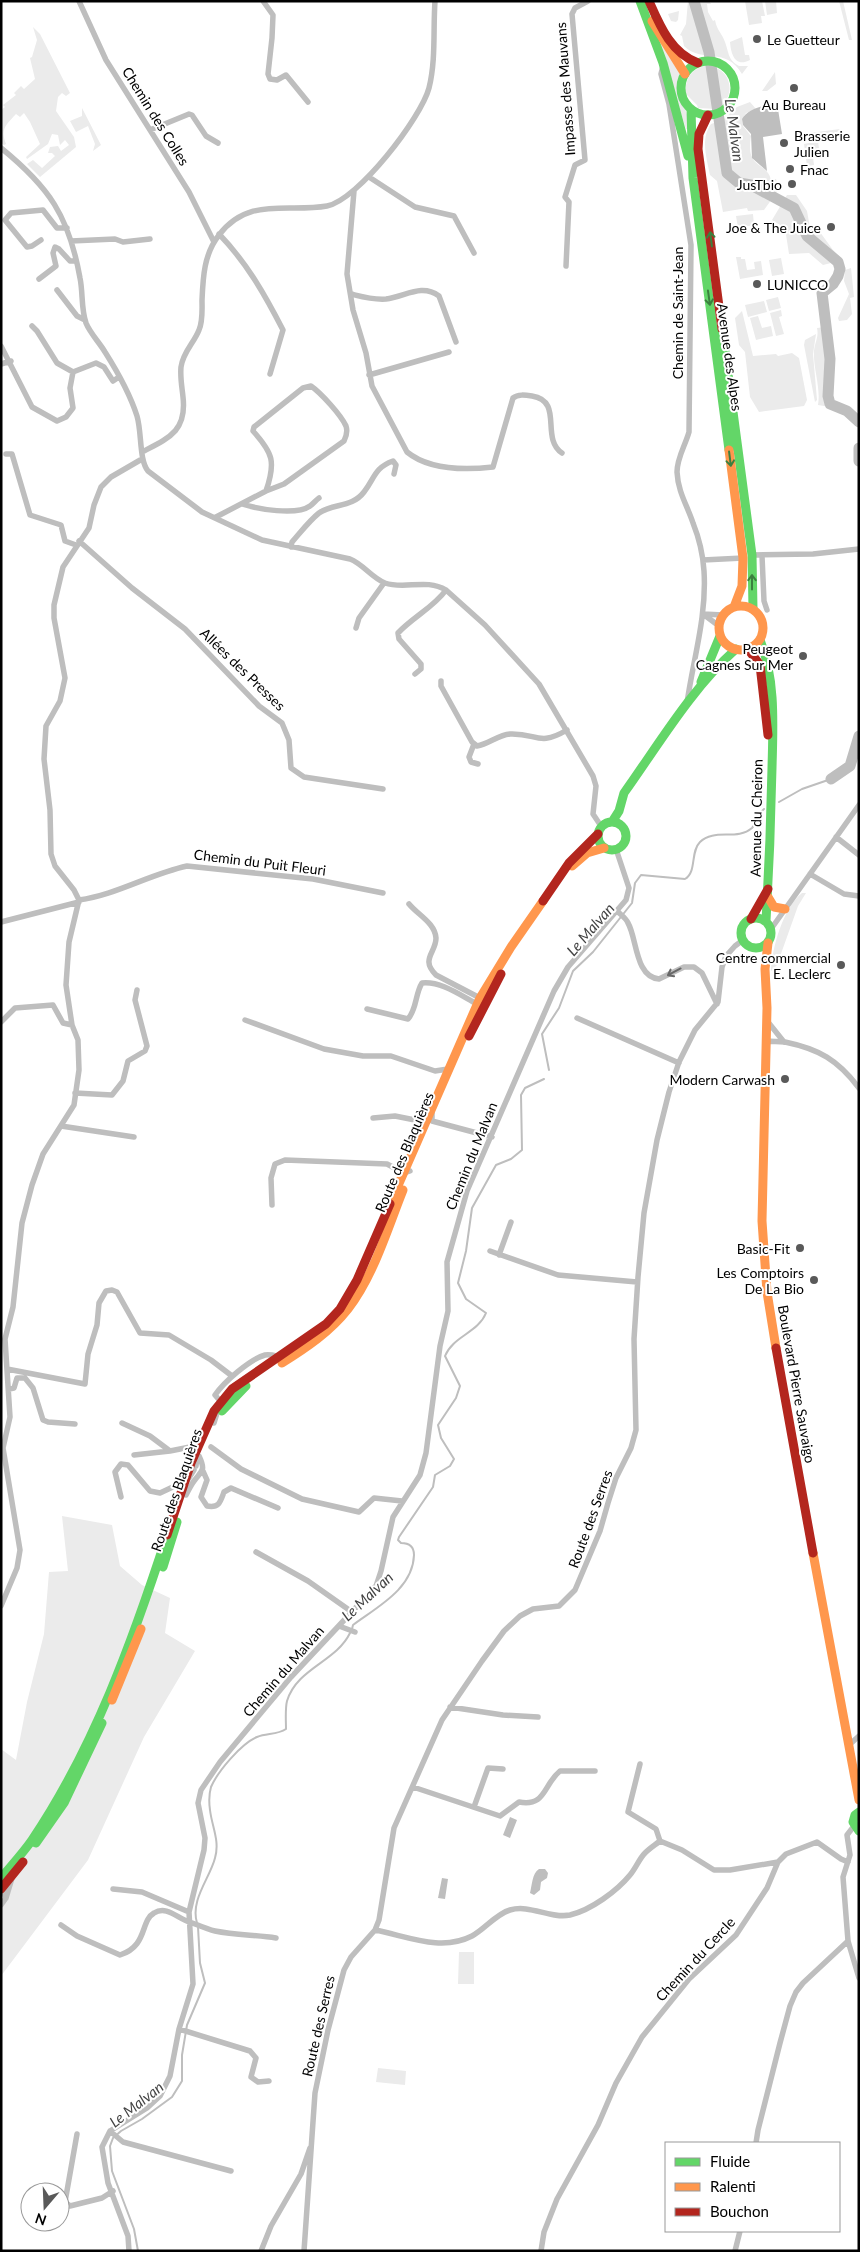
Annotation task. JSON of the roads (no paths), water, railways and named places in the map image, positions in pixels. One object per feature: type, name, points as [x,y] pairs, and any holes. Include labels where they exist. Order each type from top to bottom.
[{"type":"main road","points":[[641,1],[663,63],[668,88],[694,178]]},
{"type":"main road","points":[[641,1],[685,74]]},
{"type":"main road","points":[[649,1],[674,45],[688,60],[698,63],[712,62],[723,66],[731,75],[734,85],[734,96],[720,112],[708,115],[692,109],[686,103],[682,92],[685,74],[698,63]]},
{"type":"main road","name":"Avenue des Alpes","points":[[692,109],[694,178],[742,558],[742,586],[734,607]]},
{"type":"main road","name":"Avenue des Alpes","points":[[708,115],[699,134],[698,149],[752,555],[753,609]]},
{"type":"main road","points":[[560,879],[580,850],[600,830],[612,822],[620,811],[624,793],[697,691],[719,664],[736,650],[748,649],[760,640],[763,626],[758,614],[753,609],[744,606],[734,607],[723,615],[719,626],[720,636],[724,642],[736,650]]},
{"type":"main road","points":[[697,691],[720,636]]},
{"type":"main road","name":"Avenue du Cheiron","points":[[760,640],[766,658],[773,717],[768,925]]},
{"type":"main road","name":"Avenue du Cheiron","points":[[748,649],[755,655],[760,665],[768,738],[772,747]]},
{"type":"main road","points":[[560,879],[587,853],[604,848],[616,849],[625,840],[626,807],[631,784]]},
{"type":"main road","points":[[612,822],[618,823],[624,828]]},
{"type":"main road","points":[[600,830],[599,842],[604,848]]},
{"type":"main road","name":"Route des Blaquières","points":[[428,1122],[448,1069],[478,1001],[511,947],[560,879]]},
{"type":"main road","points":[[768,893],[774,907],[785,909]]},
{"type":"main road","name":"Avenue du Cheiron","points":[[751,919],[768,893]]},
{"type":"main road","points":[[753,948],[761,947],[768,943],[771,938],[768,925],[760,918],[751,919],[742,928],[743,940],[753,948],[766,969]]},
{"type":"main road","name":"Route des Blaquières","points":[[3,1886],[14,1863],[62,1793],[102,1711],[148,1595],[182,1486],[198,1452],[226,1405],[240,1390],[324,1334],[347,1310],[370,1268],[428,1122],[482,1009],[528,923]]},
{"type":"main road","name":"Boulevard Pierre Sauvaigo","points":[[768,943],[762,1179],[762,1228],[767,1292],[788,1418],[859,1800]]},
{"type":"main road","name":"Route des Blaquières","points":[[3,1886],[14,1874],[64,1803],[90,1752],[145,1619],[186,1495],[198,1469],[198,1452],[209,1420],[220,1402],[232,1389],[281,1357],[326,1324],[340,1309],[357,1280],[407,1172]]},
{"type":"main road","points":[[856,1829],[853,1818],[859,1812]]},
{"type":"street","name":"Chemin des Colles","points":[[79,1],[106,60],[189,192],[214,242]]},
{"type":"street","points":[[263,1],[273,15],[268,74],[270,79],[277,80],[286,75],[308,102]]},
{"type":"street","points":[[142,452],[173,434],[182,421],[184,408],[181,366],[188,348],[199,331],[203,280],[208,255],[219,234],[233,221],[247,213],[275,207],[327,206],[344,199],[369,177],[397,142],[429,90],[434,60],[434,1]]},
{"type":"street","name":"Impasse des Mauvans","points":[[566,266],[570,202],[565,198],[575,165],[585,160],[572,14],[575,8],[588,1]]},
{"type":"street","name":"Chemin de Saint-Jean","points":[[668,88],[691,245],[688,432],[685,446],[678,458],[677,472],[680,491],[693,522],[703,560],[703,614],[692,666],[686,708]]},
{"type":"street","points":[[150,130],[189,114],[192,115],[206,136],[218,143]]},
{"type":"street","points":[[1,148],[30,173],[50,196],[67,228],[76,261],[85,320],[119,377],[136,416],[144,467],[153,476],[202,512],[265,541],[350,559],[362,565],[384,583],[398,585],[431,584],[446,590],[516,657],[545,692],[595,782],[592,810],[600,830]]},
{"type":"street","points":[[369,177],[415,207],[454,216],[474,253]]},
{"type":"street","points":[[354,191],[347,263],[353,310],[366,353],[372,386],[407,452],[415,459],[462,468],[493,467],[515,396],[539,397],[548,403],[552,441],[556,449],[562,453]]},
{"type":"street","points":[[41,240],[27,247],[5,220],[11,213],[43,210],[57,228],[67,228]]},
{"type":"street","points":[[219,234],[243,262],[264,292],[283,330],[270,374]]},
{"type":"street","points":[[71,241],[115,239],[123,242],[150,240]]},
{"type":"street","points":[[40,279],[56,266],[53,253],[54,247],[59,249],[70,261],[76,261]]},
{"type":"street","points":[[57,290],[77,316],[85,320]]},
{"type":"street","points":[[351,294],[371,300],[400,296],[412,291],[433,292],[439,296],[456,342]]},
{"type":"street","points":[[32,326],[38,330],[57,363],[73,372],[96,364],[104,368],[113,381],[119,377]]},
{"type":"street","points":[[1,346],[32,407],[57,421],[66,417],[74,408],[70,388],[73,372]]},
{"type":"street","points":[[369,376],[449,352]]},
{"type":"street","points":[[1,364],[10,361]]},
{"type":"street","points":[[216,518],[284,484],[344,441],[346,426],[311,386],[303,388],[254,427],[253,431],[271,454],[270,480],[266,492]]},
{"type":"street","name":"Allées des Presses","points":[[6,454],[12,454],[30,515],[61,525],[65,541],[77,543],[185,629],[259,706],[282,723],[289,740],[291,768],[304,777],[383,789]]},
{"type":"street","points":[[1,1606],[17,1568],[20,1550],[3,1448],[10,1417],[4,1326],[13,1307],[22,1223],[26,1205],[43,1154],[74,1104],[79,1070],[78,1040],[72,1025],[66,985],[68,955],[78,900],[55,866],[51,854],[51,826],[44,742],[46,726],[60,701],[64,686],[64,670],[54,618],[54,605],[63,567],[77,543],[89,528],[97,496],[105,482],[142,459]]},
{"type":"street","points":[[291,547],[292,542],[319,513],[347,505],[364,493],[382,465],[393,461],[396,465],[394,474]]},
{"type":"street","points":[[242,504],[260,510],[295,510],[309,508],[319,498]]},
{"type":"street","points":[[752,555],[813,554],[859,548]]},
{"type":"street","points":[[762,556],[764,601],[767,610]]},
{"type":"street","points":[[703,560],[742,558]]},
{"type":"street","points":[[356,628],[359,618],[384,583]]},
{"type":"street","points":[[415,674],[421,669],[421,664],[400,639],[398,633],[409,620],[440,599],[446,590]]},
{"type":"street","points":[[703,614],[723,615]]},
{"type":"street","points":[[703,614],[719,626]]},
{"type":"street","points":[[441,681],[441,686],[474,744],[469,758],[471,762],[478,764]]},
{"type":"street","points":[[474,744],[483,745],[499,736],[510,734],[542,739],[552,738],[567,730]]},
{"type":"street","points":[[768,925],[785,909],[859,805]]},
{"type":"street","points":[[836,837],[859,855]]},
{"type":"street","name":"Chemin du Malvan","points":[[113,2134],[147,2108],[166,2086],[184,2030],[193,1984],[195,1924],[188,1912],[204,1850],[205,1838],[198,1802],[201,1790],[220,1762],[291,1677],[343,1627],[352,1612],[376,1586],[381,1572],[393,1517],[402,1500],[420,1476],[426,1453],[440,1346],[448,1311],[447,1262],[467,1191],[554,990],[568,967],[626,900],[629,888],[616,849]]},
{"type":"street","name":"Chemin du Puit Fleuri","points":[[1,922],[119,889],[168,870],[187,866],[313,879],[383,893]]},
{"type":"street","points":[[810,874],[844,894],[859,896]]},
{"type":"street","points":[[409,904],[417,914],[427,920],[434,932],[436,939],[430,955],[429,964],[431,970],[478,1001]]},
{"type":"street","points":[[617,911],[627,921],[638,956],[644,969],[651,976],[661,978],[684,967],[692,966],[701,972],[717,1004]]},
{"type":"street","name":"Route des Serres","points":[[304,2251],[315,2093],[328,2030],[344,1970],[351,1957],[375,1930],[379,1920],[394,1828],[442,1720],[504,1631],[520,1616],[533,1609],[558,1606],[566,1601],[575,1590],[586,1568],[600,1530],[616,1478],[631,1448],[636,1430],[634,1339],[637,1282],[644,1213],[657,1140],[678,1063],[695,1030],[717,1004],[722,967],[726,956],[743,940]]},
{"type":"street","points":[[367,1009],[408,1019],[412,1014],[419,987],[422,983],[429,982],[478,1001]]},
{"type":"street","points":[[711,991],[716,992],[720,988]]},
{"type":"street","points":[[75,1093],[112,1095],[123,1081],[128,1061],[145,1050],[147,1046],[135,1000],[137,990]]},
{"type":"street","points":[[1,1022],[15,1008],[53,1005],[63,1023],[72,1025]]},
{"type":"street","points":[[577,1018],[678,1063]]},
{"type":"street","points":[[245,1020],[324,1048],[363,1056],[390,1056],[436,1071],[448,1069]]},
{"type":"street","points":[[767,1020],[784,1042]]},
{"type":"street","points":[[766,1041],[784,1042],[826,1056],[842,1067],[859,1088]]},
{"type":"street","points":[[374,1118],[395,1116],[492,1137]]},
{"type":"street","points":[[61,1126],[134,1137]]},
{"type":"street","points":[[272,1205],[271,1178],[275,1164],[285,1160],[387,1164],[407,1172]]},
{"type":"street","points":[[499,1255],[511,1222]]},
{"type":"street","points":[[490,1251],[558,1275],[637,1282]]},
{"type":"street","points":[[7,1369],[84,1384],[88,1354],[97,1325],[99,1303],[106,1291],[112,1290],[117,1292],[140,1333],[169,1335],[232,1376]]},
{"type":"street","points":[[220,1402],[215,1395],[232,1376],[264,1355],[271,1354],[281,1357]]},
{"type":"street","points":[[9,1388],[14,1388],[18,1378],[25,1378],[33,1388],[43,1420],[75,1424]]},
{"type":"street","points":[[220,1402],[225,1401],[236,1391],[240,1390]]},
{"type":"street","points":[[212,1427],[220,1402]]},
{"type":"street","points":[[122,1423],[150,1436],[170,1451]]},
{"type":"street","points":[[211,1447],[241,1468],[302,1499],[359,1512],[374,1498],[402,1500]]},
{"type":"street","points":[[134,1455],[170,1451],[198,1452]]},
{"type":"street","points":[[121,1496],[115,1472],[120,1464],[128,1465],[150,1491],[160,1493],[177,1485],[182,1486]]},
{"type":"street","points":[[182,1486],[198,1469],[207,1480],[201,1497],[206,1506],[220,1504],[224,1492],[231,1488],[278,1508]]},
{"type":"street","points":[[176,1526],[175,1520],[184,1490],[182,1486]]},
{"type":"street","points":[[256,1552],[308,1581],[352,1612]]},
{"type":"street","points":[[343,1627],[355,1632]]},
{"type":"street","points":[[450,1707],[503,1715],[538,1717]]},
{"type":"street","points":[[849,1745],[859,1736]]},
{"type":"street","points":[[640,1764],[628,1812],[656,1829],[660,1841],[682,1850],[714,1870],[730,1870],[778,1862],[786,1854],[817,1842],[848,1862]]},
{"type":"street","points":[[474,1807],[488,1768],[503,1768]]},
{"type":"street","points":[[414,1786],[500,1816],[519,1802],[530,1804],[538,1800],[560,1771],[595,1771]]},
{"type":"street","points":[[856,1829],[847,1835],[850,1854],[843,1877],[848,1941],[859,1978]]},
{"type":"street","points":[[375,1930],[429,1942],[452,1943],[471,1936],[504,1912],[512,1910],[534,1910],[553,1915],[571,1914],[600,1901],[617,1888],[631,1874],[644,1853],[660,1841]]},
{"type":"street","name":"Chemin du Cercle","points":[[540,2251],[544,2232],[556,2199],[598,2125],[629,2059],[642,2037],[689,1979],[736,1935],[767,1888],[778,1862]]},
{"type":"street","points":[[1,1905],[6,1898],[3,1886]]},
{"type":"street","points":[[113,1889],[142,1892],[188,1912]]},
{"type":"street","points":[[61,1925],[77,1936],[120,1955],[127,1953],[140,1942],[153,1913],[167,1911],[215,1931],[276,1938]]},
{"type":"street","points":[[756,2142],[790,2006],[804,1983],[848,1941]]},
{"type":"street","points":[[184,2030],[250,2051],[256,2058],[251,2077],[258,2082],[269,2081]]},
{"type":"street","points":[[77,2134],[65,2202],[70,2206],[102,2198],[113,2192]]},
{"type":"street","points":[[129,2251],[128,2236],[106,2176],[102,2147],[113,2134],[123,2142],[231,2171]]},
{"type":"street","points":[[261,2251],[271,2226],[301,2174],[307,2152],[311,2146]]},
{"type":"street","points":[[735,2251],[740,2232]]},
{"type":"waterway","name":"Le Malvan","points":[[694,1],[709,52],[727,173],[739,183],[751,185],[794,208],[807,236],[838,262],[840,269],[838,276],[833,284],[822,293],[830,359],[828,396],[830,404],[847,411],[859,422]]},
{"type":"waterway","name":"Le Malvan","points":[[859,448],[859,461]]},
{"type":"waterway","name":"Le Malvan","points":[[831,779],[850,766],[859,736]]},
{"type":"waterway","name":"Le Malvan","points":[[779,802],[802,789],[831,779]]},
{"type":"waterway","name":"Le Malvan","points":[[549,1070],[542,1034],[559,1008],[573,971],[593,952],[632,903],[635,883],[641,875],[685,879],[691,872],[695,851],[700,842],[712,836],[746,832],[754,826],[764,809]]},
{"type":"waterway","name":"Le Malvan","points":[[352,1629],[353,1625],[392,1596],[407,1578],[412,1567],[414,1552],[410,1546],[401,1543],[398,1540],[399,1537],[433,1487],[435,1475],[450,1466],[454,1459],[441,1438],[438,1425],[456,1398],[460,1386],[445,1356],[449,1349],[477,1325],[486,1313],[466,1299],[458,1283],[466,1251],[472,1208],[496,1165],[511,1159],[522,1150],[521,1095],[525,1088],[544,1079]]},
{"type":"waterway","name":"Le Malvan","points":[[197,1923],[196,1906],[198,1898],[213,1866],[217,1846],[209,1801],[210,1790],[214,1781],[224,1766],[244,1746],[257,1737],[286,1729],[286,1704],[292,1690],[308,1673],[336,1651],[350,1633]]},
{"type":"waterway","name":"Le Malvan","points":[[138,2251],[134,2229],[112,2171],[110,2146],[113,2138],[121,2131],[142,2119],[172,2097],[182,2081],[182,2055],[187,2025],[205,1983],[200,1963],[198,1927]]},
{"type":"place","name":"Le Guetteur","points":[[757,39]]},
{"type":"place","name":"Au Bureau","points":[[794,88]]},
{"type":"place","name":"Brasserie Julien","points":[[784,143]]},
{"type":"place","name":"Fnac","points":[[790,169]]},
{"type":"place","name":"JusTbio","points":[[792,184]]},
{"type":"place","name":"Joe & The Juice","points":[[831,227]]},
{"type":"place","name":"LUNICCO","points":[[757,284]]},
{"type":"place","name":"Peugeot Cagnes Sur Mer","points":[[803,656]]},
{"type":"place","name":"Centre commercial E. Leclerc","points":[[841,965]]},
{"type":"place","name":"Modern Carwash","points":[[785,1079]]},
{"type":"place","name":"Basic-Fit","points":[[800,1248]]},
{"type":"place","name":"Les Comptoirs De La Bio","points":[[814,1280]]}]
